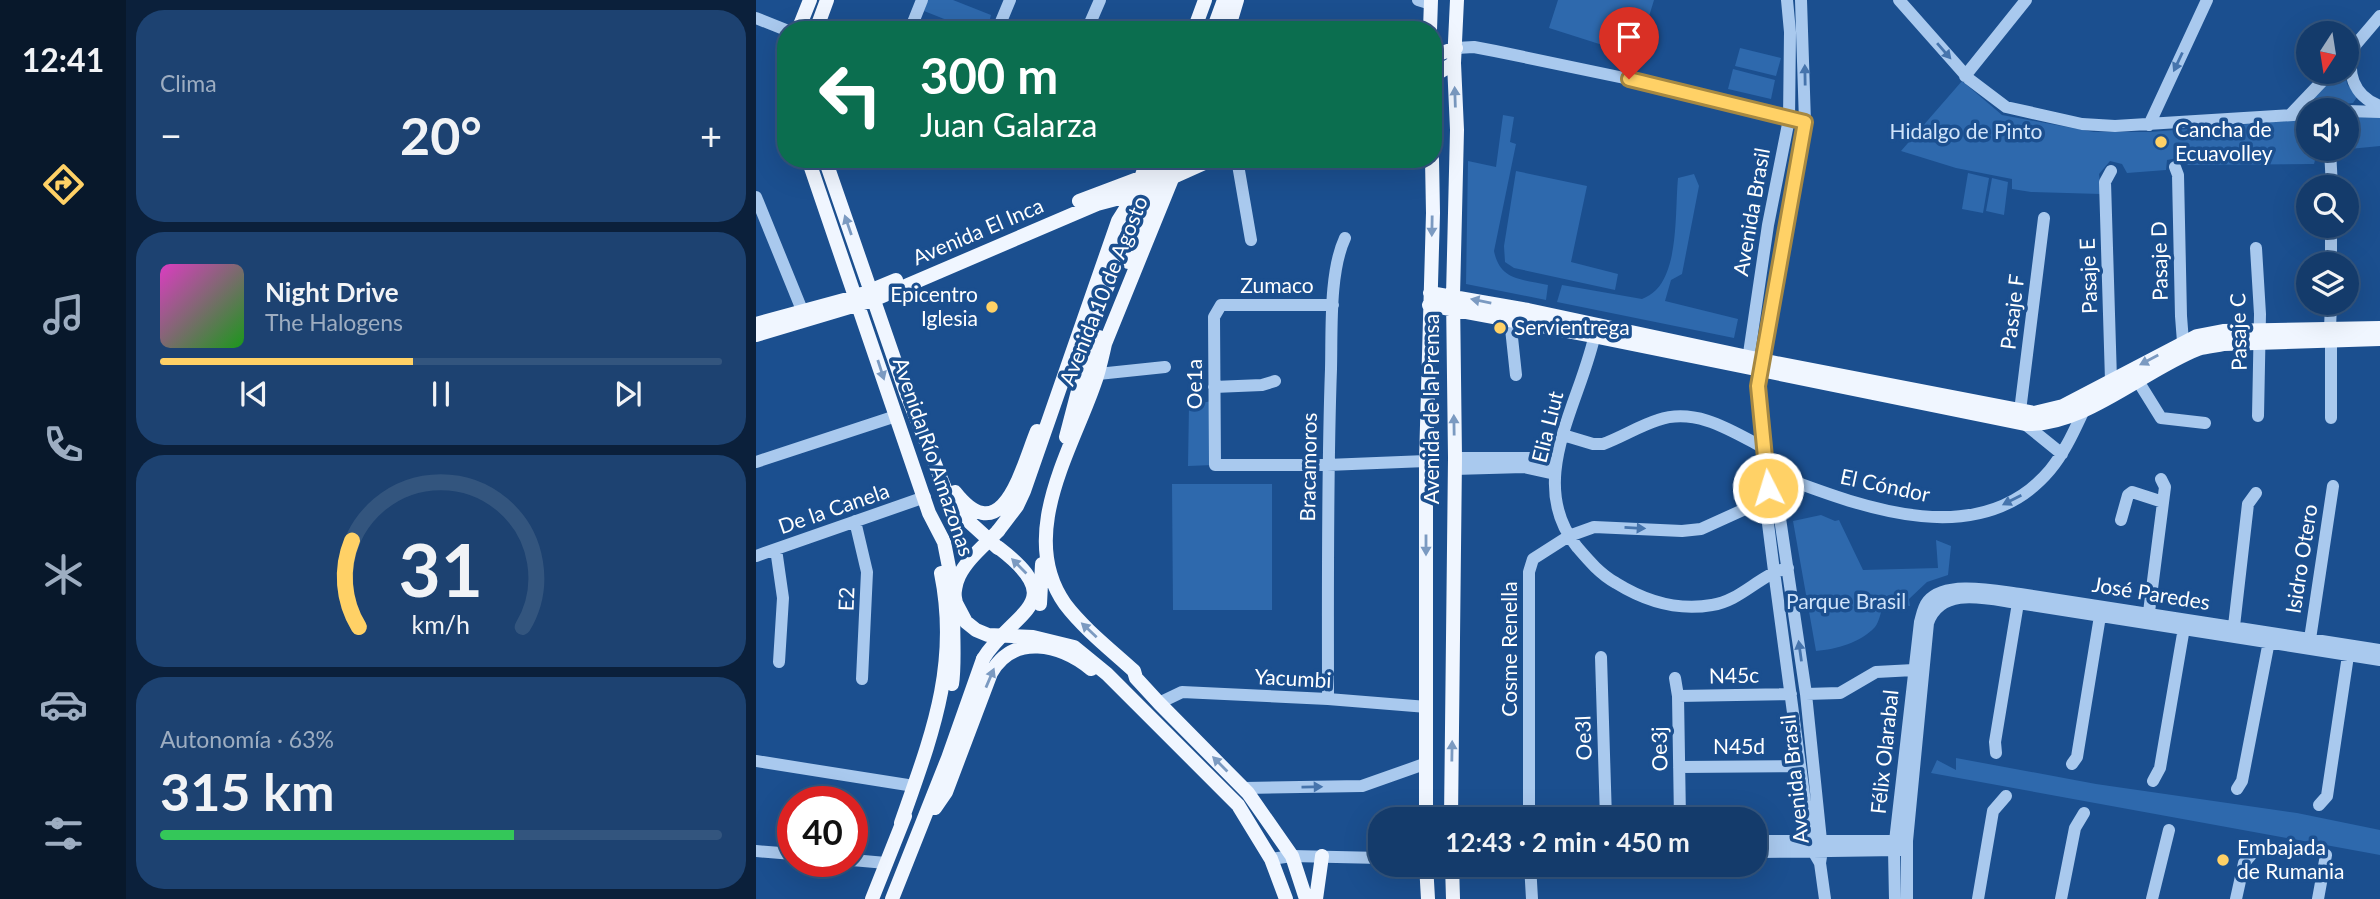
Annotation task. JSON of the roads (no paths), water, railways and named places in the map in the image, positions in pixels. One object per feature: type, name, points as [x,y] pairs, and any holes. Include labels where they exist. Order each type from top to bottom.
[{"type":"main road","points":[[819,21],[827,0]]},
{"type":"main road","points":[[1216,21],[1224,0]]},
{"type":"main road","points":[[1231,21],[1237,0]]},
{"type":"main road","name":"Avenida de la Prensa","points":[[1451,807],[1457,0]]},
{"type":"main road","points":[[1197,21],[1204,1]]},
{"type":"main road","points":[[1204,1],[1206,21]]},
{"type":"main road","points":[[1426,2],[1429,21]]},
{"type":"main road","points":[[807,6],[817,21]]},
{"type":"main road","points":[[1442,56],[1455,55]]},
{"type":"main road","points":[[1442,67],[1455,55]]},
{"type":"main road","name":"Avenida Río Amazonas","points":[[812,168],[946,491],[956,508],[1028,574],[1032,585],[1033,596],[1026,614],[999,638],[983,659]]},
{"type":"main road","name":"Avenida Río Amazonas","points":[[828,168],[896,416],[929,513],[944,542],[956,604],[966,622],[988,635],[1052,640],[1083,653],[1135,700],[1238,806],[1271,859],[1286,899]]},
{"type":"main road","name":"Avenida de la Prensa","points":[[1426,807],[1426,461],[1432,168]]},
{"type":"main road","name":"Avenida El Inca","points":[[756,324],[802,310],[864,298],[1096,194],[1157,171]]},
{"type":"main road","name":"Avenida 10 de Agosto","points":[[913,802],[952,684],[957,582],[966,566],[998,531],[1021,499],[1118,221],[1135,194],[1157,171]]},
{"type":"main road","name":"Avenida 10 de Agosto","points":[[983,659],[1030,623],[1037,613],[1042,592],[1041,525],[1045,496],[1105,344],[1157,171]]},
{"type":"main road","name":"Avenida 10 de Agosto","points":[[1047,429],[1057,411],[1157,171]]},
{"type":"main road","name":"Avenida 10 de Agosto","points":[[1066,438],[1078,391],[1157,171]]},
{"type":"main road","name":"Avenida El Inca","points":[[756,335],[864,298],[1097,204],[1135,194]]},
{"type":"main road","points":[[1097,204],[1113,210],[1118,221]]},
{"type":"main road","points":[[1430,299],[2022,418],[2055,422],[2084,410],[2137,381],[2185,348],[2197,336],[2223,331],[2260,337],[2331,334],[2380,328]]},
{"type":"main road","points":[[1453,302],[1510,319],[1595,331]]},
{"type":"main road","points":[[2331,334],[2380,339]]},
{"type":"main road","points":[[1105,344],[1098,374],[1051,500],[1047,522],[1052,579],[1065,604],[1082,623],[1134,671],[1136,678],[1159,703],[1244,788],[1292,856],[1306,899]]},
{"type":"main road","points":[[2022,418],[2050,410],[2185,348]]},
{"type":"main road","points":[[936,464],[955,492],[972,510],[987,514],[1001,508],[1013,490],[1071,357]]},
{"type":"main road","points":[[872,899],[914,786],[938,709],[947,661],[942,579],[929,513]]},
{"type":"main road","points":[[998,531],[988,551],[967,576],[963,586],[963,600],[969,614],[977,622],[989,626],[1014,629],[1052,640]]},
{"type":"main road","points":[[935,808],[950,782],[991,673],[1003,656],[1015,649],[1025,646],[1038,647],[1070,656],[1086,665],[1149,716]]},
{"type":"main road","points":[[892,899],[948,758],[983,659]]},
{"type":"main road","points":[[901,899],[949,767],[948,758]]},
{"type":"main road","points":[[901,823],[913,802]]},
{"type":"main road","points":[[882,899],[914,810],[913,802]]},
{"type":"main road","points":[[1316,899],[1322,856]]},
{"type":"main road","points":[[1427,877],[1428,899]]},
{"type":"main road","points":[[1452,877],[1453,899]]},
{"type":"street","points":[[914,21],[922,0]]},
{"type":"street","points":[[1001,21],[1010,0]]},
{"type":"street","points":[[1091,21],[1100,0]]},
{"type":"street","name":"Avenida Brasil","points":[[1787,0],[1790,32],[1789,119],[1768,225],[1754,363],[1774,571],[1800,766],[1818,849]]},
{"type":"street","name":"Avenida Brasil","points":[[1754,363],[1805,122],[1801,0]]},
{"type":"street","points":[[1899,0],[1965,76],[2006,107],[2082,124],[2149,125],[2296,115]]},
{"type":"street","points":[[1965,76],[2026,0]]},
{"type":"street","points":[[2149,125],[2207,0]]},
{"type":"street","points":[[2359,41],[2380,16]]},
{"type":"street","points":[[756,18],[777,26]]},
{"type":"street","points":[[1455,55],[1474,47],[1495,51],[1629,79],[1805,122]]},
{"type":"street","points":[[2290,115],[2320,84]]},
{"type":"street","points":[[2354,84],[2366,100],[2380,106]]},
{"type":"street","points":[[2359,111],[2380,112]]},
{"type":"street","name":"Pasaje D","points":[[2175,167],[2178,176],[2185,348]]},
{"type":"street","points":[[1239,168],[1251,240]]},
{"type":"street","name":"Pasaje E","points":[[2111,171],[2105,182],[2111,380]]},
{"type":"street","points":[[756,197],[802,310]]},
{"type":"street","name":"Pasaje F","points":[[2022,418],[2044,219]]},
{"type":"street","name":"Bracamoros","points":[[1328,699],[1327,465],[1333,305],[1339,250],[1345,238]]},
{"type":"street","name":"Pasaje C","points":[[2256,248],[2260,337],[2258,416]]},
{"type":"street","name":"Zumaco","points":[[1221,305],[1333,305]]},
{"type":"street","name":"Oe1a","points":[[1221,305],[1214,317],[1215,465],[1327,465]]},
{"type":"street","points":[[2330,315],[2331,418]]},
{"type":"street","points":[[1510,319],[1516,375]]},
{"type":"street","name":"Elia Liut","points":[[1595,331],[1563,435],[1553,492],[1569,536],[1591,564],[1630,592],[1653,601],[1678,606],[1714,606],[1730,600],[1774,571],[1788,568]]},
{"type":"street","points":[[1098,374],[1165,368]]},
{"type":"street","points":[[2137,381],[2161,418],[2205,423]]},
{"type":"street","points":[[1214,387],[1275,382]]},
{"type":"street","name":"El Cóndor","points":[[1766,471],[1847,501],[1910,515],[1945,518],[1981,513],[2020,496],[2048,472],[2062,454],[2084,410]]},
{"type":"street","points":[[756,462],[896,416]]},
{"type":"street","points":[[1563,435],[1593,444],[1604,444],[1662,419],[1685,417],[1713,423],[1764,449]]},
{"type":"street","points":[[2022,418],[2062,454]]},
{"type":"street","points":[[1327,465],[1426,461]]},
{"type":"street","points":[[1454,464],[1556,469]]},
{"type":"street","points":[[2149,612],[2165,487],[2161,479]]},
{"type":"street","name":"Isidro Otero","points":[[2310,639],[2333,486]]},
{"type":"street","points":[[2121,520],[2128,495],[2132,492],[2163,502]]},
{"type":"street","points":[[2234,626],[2248,504],[2256,493]]},
{"type":"street","name":"Avenida Brasil","points":[[1766,494],[1777,498],[1788,568],[1806,694],[1818,849],[1825,899]]},
{"type":"street","name":"Cosme Renella","points":[[1529,807],[1529,572],[1532,559],[1569,536],[1594,527],[1682,531],[1701,529],[1766,494]]},
{"type":"street","name":"De la Canela","points":[[756,556],[925,497]]},
{"type":"street","name":"E2","points":[[855,521],[867,572],[862,679]]},
{"type":"street","points":[[776,549],[783,598],[779,662]]},
{"type":"street","name":"José Paredes","points":[[1927,611],[1928,602],[1937,594],[1950,590],[1977,589],[2349,650],[2380,650]]},
{"type":"street","points":[[1996,753],[1995,742],[2019,598]]},
{"type":"street","name":"Félix Olarabal","points":[[1895,899],[1914,670],[1927,611]]},
{"type":"street","name":"Félix Olarabal","points":[[1907,899],[1900,846],[1928,623],[1927,611]]},
{"type":"street","points":[[2072,764],[2077,757],[2101,611]]},
{"type":"street","name":"José Paredes","points":[[2101,611],[2149,612],[2184,624],[2234,626],[2270,637],[2310,639],[2380,660]]},
{"type":"street","points":[[2153,780],[2160,768],[2184,624]]},
{"type":"street","points":[[2237,789],[2242,781],[2270,637]]},
{"type":"street","points":[[2319,805],[2327,796],[2349,650]]},
{"type":"street","name":"Oe3l","points":[[1601,657],[1606,807]]},
{"type":"street","points":[[1806,694],[1840,693],[1876,672],[1914,670]]},
{"type":"street","name":"Oe3j","points":[[1675,678],[1678,696],[1680,807]]},
{"type":"street","name":"Yacumbi","points":[[1159,703],[1182,692],[1427,707]]},
{"type":"street","name":"N45c","points":[[1678,696],[1791,694]]},
{"type":"street","points":[[756,761],[914,786]]},
{"type":"street","points":[[1244,788],[1362,786],[1427,763]]},
{"type":"street","name":"N45d","points":[[1679,767],[1800,766]]},
{"type":"street","points":[[1978,899],[1993,810],[2006,796]]},
{"type":"street","points":[[2060,899],[2075,828],[2084,813]]},
{"type":"street","points":[[2152,899],[2169,830]]},
{"type":"street","points":[[1767,843],[1818,849]]},
{"type":"street","points":[[1767,851],[1900,846]]},
{"type":"street","points":[[2236,899],[2244,863],[2256,849]]},
{"type":"street","points":[[756,851],[777,853]]},
{"type":"street","points":[[2318,899],[2326,855]]},
{"type":"street","points":[[1271,859],[1292,856],[1368,858]]},
{"type":"street","points":[[868,861],[886,863]]},
{"type":"street","points":[[1531,877],[1532,899]]},
{"type":"place","name":"Cancha de Ecuavolley","points":[[2161,142]]},
{"type":"place","name":"Epicentro Iglesia","points":[[992,307]]},
{"type":"place","name":"Servientrega","points":[[1500,328]]},
{"type":"place","name":"Embajada de Rumania","points":[[2223,860]]},
{"type":"park label","name":"Hidalgo de Pinto","points":[[1966,132]]},
{"type":"park label","name":"Parque Brasil","points":[[1846,602]]}]
